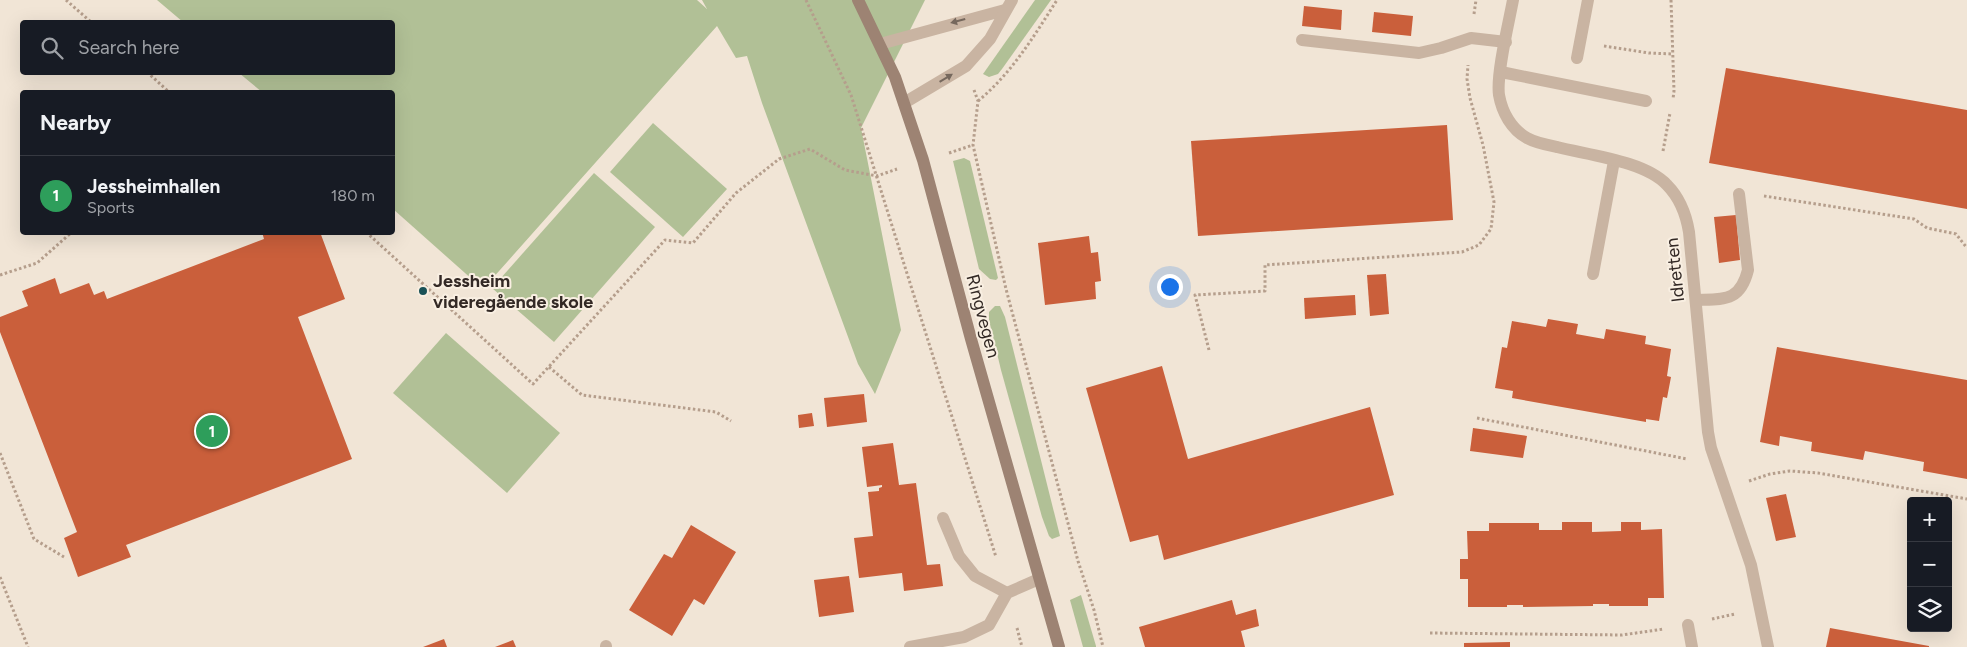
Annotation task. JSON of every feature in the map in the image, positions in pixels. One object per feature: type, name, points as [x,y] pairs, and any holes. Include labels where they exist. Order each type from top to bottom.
[{"type":"main road","name":"Ringvegen","points":[[858,0],[880,44],[904,103],[923,160],[971,338],[1059,647]]},
{"type":"street","name":"Idretten","points":[[1513,0],[1500,72],[1499,92],[1503,112],[1513,126],[1527,138],[1636,165],[1652,173],[1667,184],[1678,198],[1686,215],[1708,432],[1751,564],[1768,647]]},
{"type":"street","points":[[1578,58],[1588,0]]},
{"type":"street","points":[[880,44],[1009,5]]},
{"type":"street","points":[[904,103],[966,66],[990,39],[1009,5]]},
{"type":"street","points":[[1302,40],[1419,53],[1471,38],[1506,42]]},
{"type":"street","points":[[1500,72],[1646,101]]},
{"type":"street","points":[[1593,274],[1614,161]]},
{"type":"street","points":[[1696,300],[1726,298],[1736,294],[1745,280],[1748,270],[1739,194]]},
{"type":"street","points":[[943,518],[959,556],[975,576],[1007,593]]},
{"type":"street","points":[[910,647],[964,637],[989,625],[1007,593],[1039,579]]},
{"type":"street","points":[[1688,625],[1692,647]]},
{"type":"path","points":[[66,0],[89,20]]},
{"type":"path","points":[[806,0],[851,95],[1007,593]]},
{"type":"path","points":[[978,101],[996,86],[1029,45],[1057,0]]},
{"type":"path","points":[[1209,350],[1195,295],[1265,291],[1265,265],[1462,252],[1479,245],[1491,230],[1494,202],[1484,145],[1470,98],[1467,79],[1471,38]]},
{"type":"path","points":[[1580,43],[1649,53],[1673,54]]},
{"type":"path","points":[[150,75],[167,90]]},
{"type":"path","points":[[971,82],[978,101],[973,145],[1009,298],[1078,561],[1094,610],[1103,647]]},
{"type":"path","points":[[949,152],[973,145]]},
{"type":"path","points":[[369,235],[533,384],[665,240],[693,243],[736,193],[779,159],[810,149],[845,170],[877,176],[897,169]]},
{"type":"path","points":[[1739,194],[1772,196],[1914,219],[1927,228],[1956,234],[1967,248]]},
{"type":"path","points":[[0,275],[37,263],[69,235]]},
{"type":"path","points":[[550,367],[582,395],[716,412],[731,421]]},
{"type":"path","points":[[1477,418],[1690,460],[1715,458]]},
{"type":"path","points":[[0,453],[34,539],[64,557]]},
{"type":"path","points":[[1726,490],[1770,474],[1790,471],[1818,473],[1967,500]]},
{"type":"path","points":[[0,577],[28,647]]},
{"type":"path","points":[[1430,633],[1622,635],[1688,625],[1760,608]]},
{"type":"green space","points":[[157,0],[697,0],[707,9],[702,0],[925,0],[861,128],[901,330],[875,394],[858,364],[762,103],[747,56],[736,58],[717,26],[483,289],[395,211],[395,90],[260,90],[241,75],[395,75],[395,20],[181,20]]},
{"type":"green space","points":[[1035,0],[1051,0],[998,74],[989,77],[983,74]]},
{"type":"green space","points":[[653,123],[727,189],[683,237],[610,172]]},
{"type":"green space","points":[[964,158],[970,161],[998,278],[996,280],[990,279],[979,269],[953,161]]},
{"type":"green space","points":[[594,173],[655,227],[554,342],[492,288]]},
{"type":"green space","points":[[995,306],[1000,306],[1005,317],[1060,536],[1052,539],[1042,517],[1001,370],[989,320],[989,312]]},
{"type":"green space","points":[[446,333],[560,433],[507,493],[393,393]]},
{"type":"green space","points":[[1081,595],[1096,647],[1083,647],[1070,600]]},
{"type":"building","points":[[1304,6],[1342,10],[1341,30],[1302,26]]},
{"type":"building","points":[[1374,12],[1413,16],[1411,36],[1372,32]]},
{"type":"building","points":[[1726,68],[1967,110],[1967,209],[1709,163]]},
{"type":"building","points":[[1447,125],[1453,220],[1198,236],[1191,141]]},
{"type":"building","points":[[1736,215],[1740,260],[1719,263],[1714,217]]},
{"type":"building","points":[[263,235],[321,235],[345,299],[298,317],[352,459],[126,545],[131,557],[78,577],[64,538],[77,532],[0,332],[0,317],[28,306],[22,291],[55,278],[60,294],[89,283],[94,295],[104,291],[107,299],[264,239]]},
{"type":"building","points":[[1089,236],[1091,253],[1098,252],[1101,281],[1095,282],[1096,299],[1045,305],[1038,243]]},
{"type":"building","points":[[1386,274],[1389,314],[1370,316],[1367,275]]},
{"type":"building","points":[[1355,295],[1356,315],[1305,319],[1304,298]]},
{"type":"building","points":[[1548,319],[1578,324],[1576,334],[1604,339],[1606,329],[1646,336],[1645,344],[1671,349],[1667,376],[1671,377],[1667,398],[1663,397],[1659,421],[1646,419],[1646,422],[1512,398],[1513,391],[1495,388],[1502,347],[1507,348],[1512,321],[1546,327]]},
{"type":"building","points":[[1777,347],[1967,380],[1967,479],[1923,471],[1924,462],[1865,451],[1863,460],[1811,451],[1812,442],[1780,436],[1779,446],[1760,442]]},
{"type":"building","points":[[1162,366],[1188,459],[1370,407],[1394,495],[1164,560],[1158,535],[1130,542],[1086,388]]},
{"type":"building","points":[[864,394],[867,422],[827,427],[824,398]]},
{"type":"building","points":[[812,413],[814,426],[799,428],[798,415]]},
{"type":"building","points":[[1473,428],[1527,436],[1523,458],[1470,451]]},
{"type":"building","points":[[893,443],[899,485],[916,483],[927,565],[940,564],[943,586],[904,591],[902,573],[859,578],[854,538],[873,536],[868,492],[879,491],[879,488],[882,487],[882,485],[867,487],[862,447]]},
{"type":"building","points":[[1786,494],[1796,537],[1776,541],[1766,498]]},
{"type":"building","points":[[1562,522],[1592,522],[1592,532],[1621,531],[1621,522],[1641,522],[1641,530],[1662,529],[1664,598],[1648,598],[1648,606],[1593,604],[1593,606],[1523,607],[1523,605],[1507,605],[1507,607],[1468,607],[1468,579],[1460,579],[1460,559],[1468,559],[1467,531],[1489,531],[1489,523],[1539,523],[1539,530],[1562,530]]},
{"type":"building","points":[[691,525],[736,552],[704,605],[694,599],[672,636],[629,610],[664,554],[672,558]]},
{"type":"building","points":[[849,576],[854,612],[819,617],[814,580]]},
{"type":"building","points":[[1232,600],[1236,615],[1256,609],[1259,626],[1241,631],[1245,647],[1145,647],[1139,627]]},
{"type":"building","points":[[1830,628],[1929,646],[1929,647],[1826,647]]},
{"type":"building","points":[[444,639],[447,647],[423,647]]},
{"type":"building","points":[[513,640],[516,647],[495,647]]},
{"type":"building","points":[[1510,642],[1510,647],[1464,647],[1464,643]]},
{"type":"place","name":"Jessheim videregående skole","points":[[423,291]]},
{"type":"place","name":"Jessheimhallen","points":[[212,431]]}]
